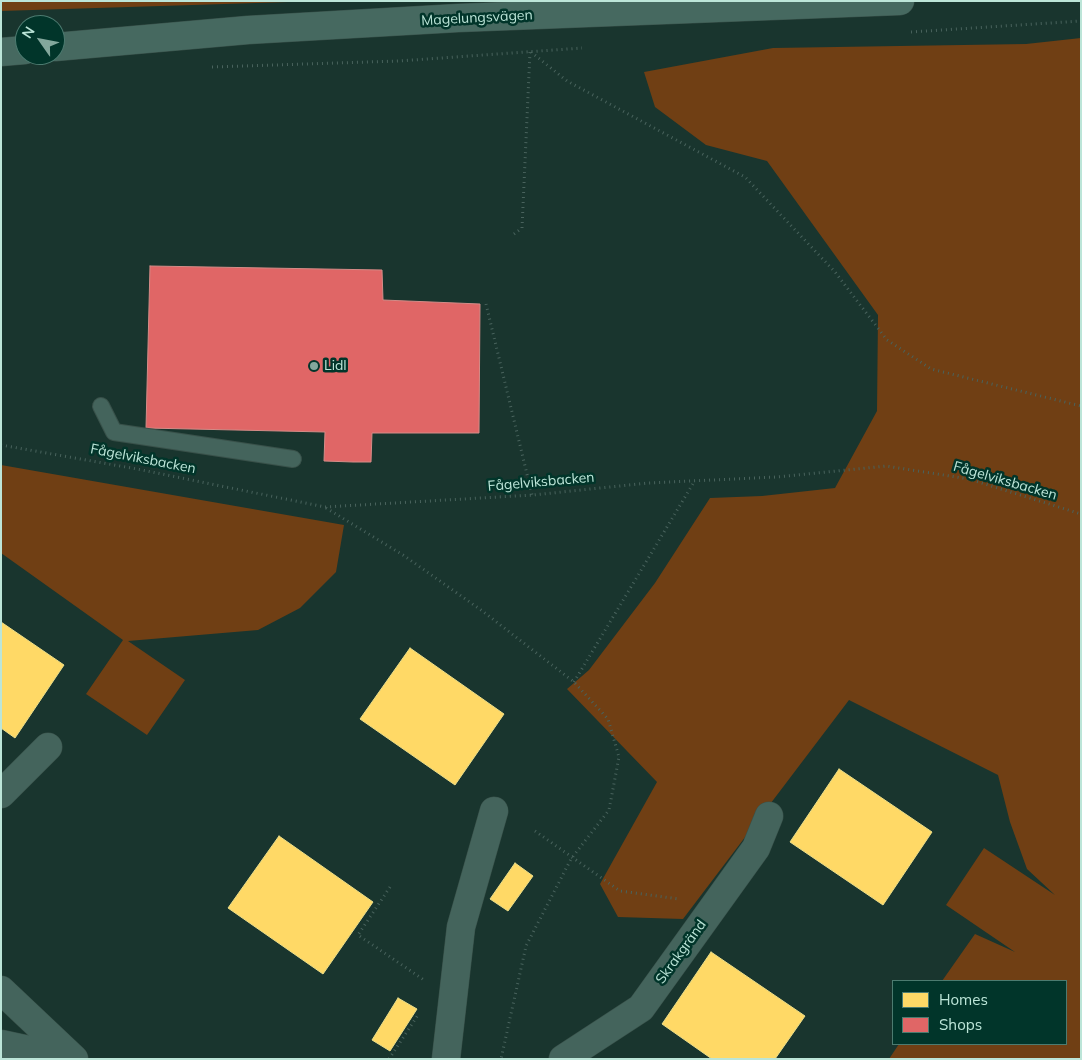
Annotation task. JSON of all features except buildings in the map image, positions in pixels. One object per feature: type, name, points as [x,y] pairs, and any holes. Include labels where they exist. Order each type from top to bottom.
[{"type":"main road","name":"Magelungsvägen","points":[[65,46],[248,30],[439,19],[900,1]]},
{"type":"main road","points":[[1,52],[15,51]]},
{"type":"street","points":[[1,794],[48,747]]},
{"type":"street","points":[[446,1059],[461,927],[494,811]]},
{"type":"street","name":"Skrakgränd","points":[[563,1059],[641,1008],[756,848],[768,816]]},
{"type":"street","points":[[1,990],[72,1059]]},
{"type":"street","points":[[1,1044],[72,1059]]},
{"type":"lane","points":[[101,406],[114,432],[293,459]]},
{"type":"path","points":[[902,32],[1081,21]]},
{"type":"path","points":[[204,68],[399,61],[588,47]]},
{"type":"path","points":[[514,234],[522,228],[530,52]]},
{"type":"path","points":[[530,52],[567,81],[744,177],[835,272],[887,340],[931,369],[1081,406]]},
{"type":"path","points":[[486,304],[532,495]]},
{"type":"path","name":"Fågelviksbacken","points":[[1,445],[137,468],[326,507],[532,495],[648,483],[777,476],[886,466],[969,479],[1081,514]]},
{"type":"path","points":[[574,682],[694,481]]},
{"type":"path","points":[[326,507],[402,555],[481,610],[574,682],[608,719],[619,757],[609,810],[572,859],[526,946],[501,1059]]},
{"type":"path","points":[[535,831],[620,892],[715,904]]},
{"type":"path","points":[[390,887],[358,935],[427,983]]},
{"type":"shaded area","points":[[1,1],[320,1],[1,11]]},
{"type":"shaded area","points":[[1081,38],[1081,1059],[889,1059],[898,1045],[1067,1045],[1067,980],[943,980],[975,934],[1015,952],[946,905],[984,848],[1055,895],[1027,869],[1010,822],[998,775],[849,700],[683,919],[618,917],[600,884],[657,782],[567,689],[589,670],[655,583],[710,498],[762,496],[835,488],[877,411],[878,315],[767,161],[706,145],[655,107],[644,72],[773,48],[1026,44]]},
{"type":"shaded area","points":[[1,465],[344,525],[336,572],[300,608],[258,630],[128,641],[185,680],[147,735],[86,694],[123,640],[1,553]]},
{"type":"place","name":"Lidl","points":[[314,366]]}]
